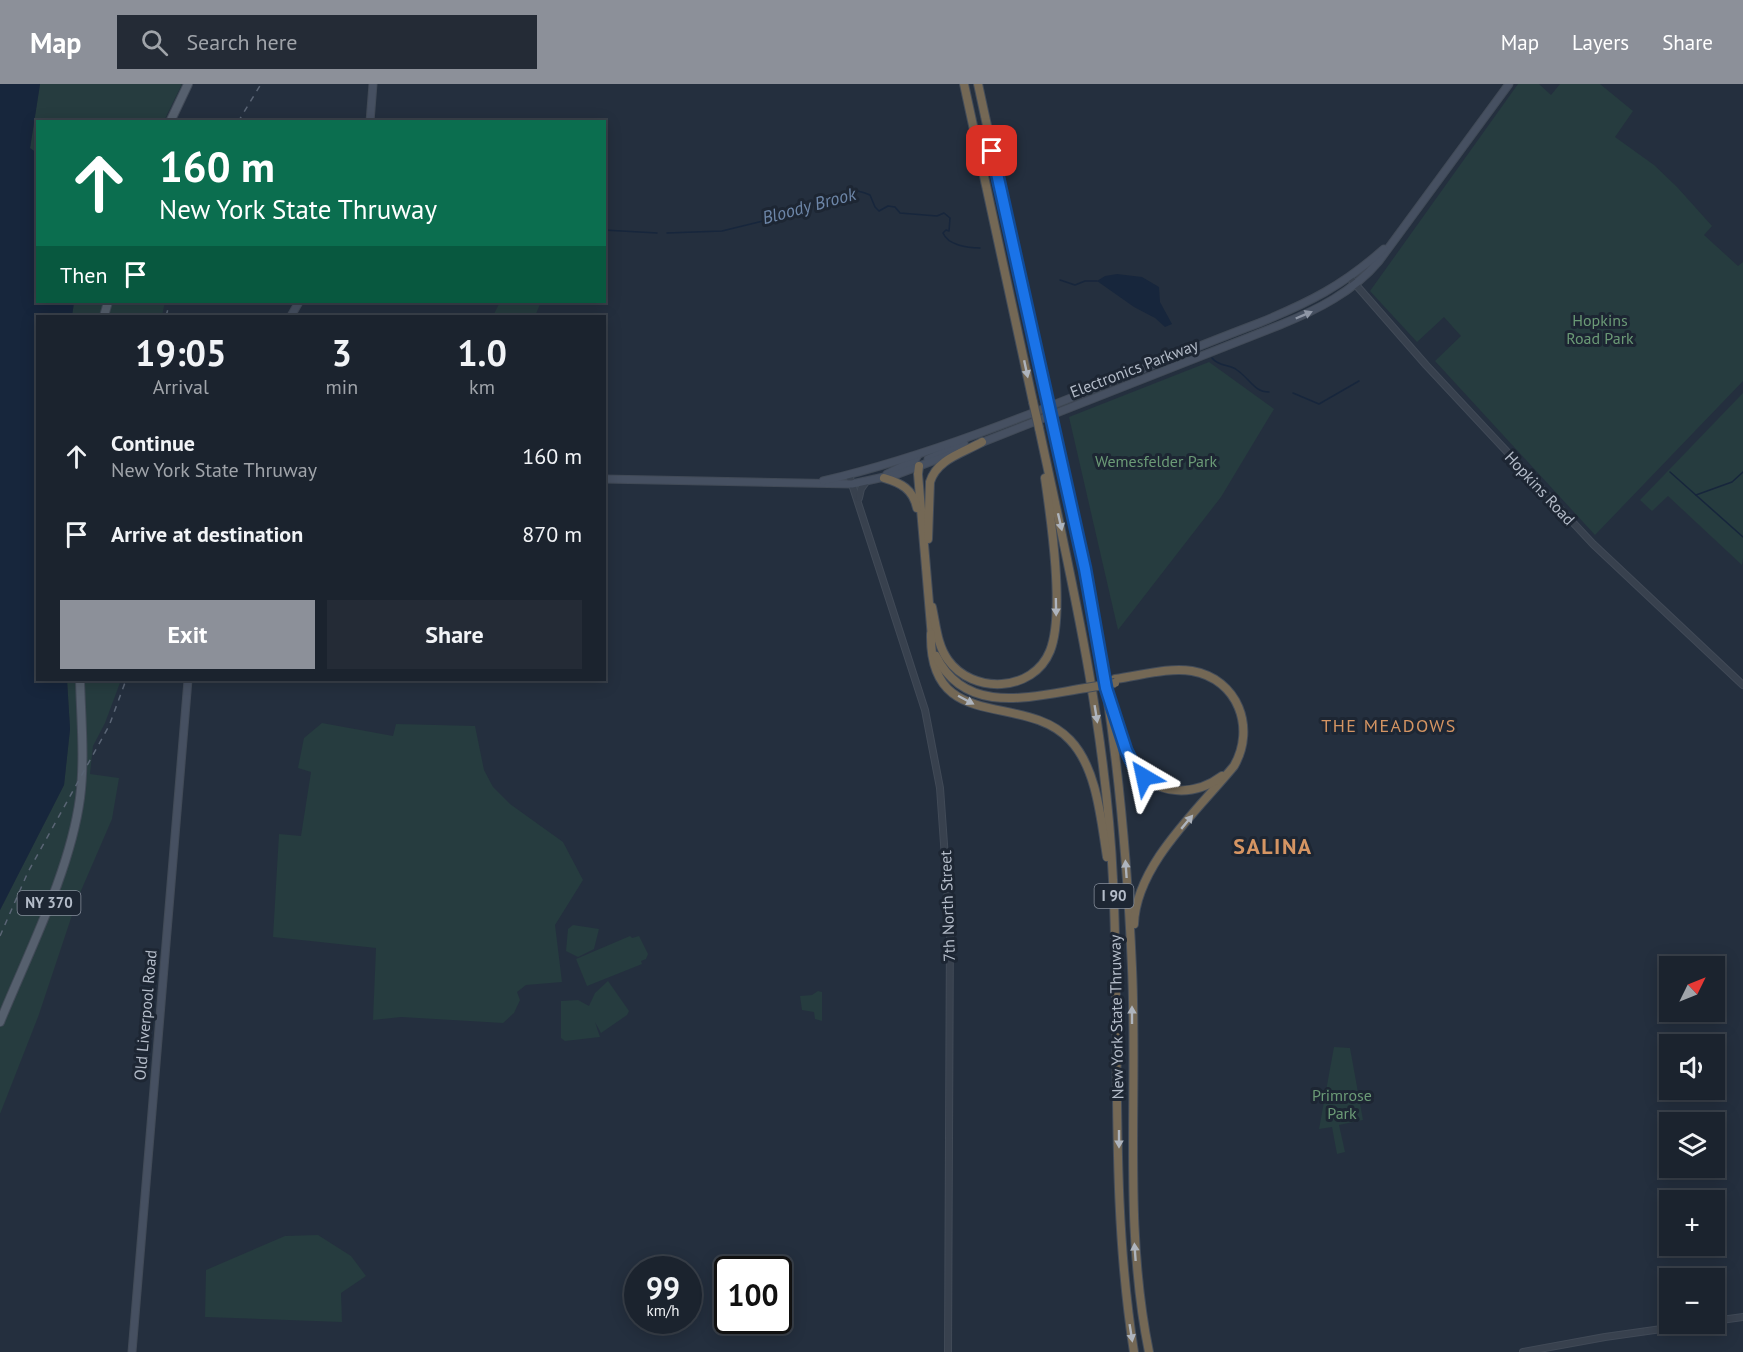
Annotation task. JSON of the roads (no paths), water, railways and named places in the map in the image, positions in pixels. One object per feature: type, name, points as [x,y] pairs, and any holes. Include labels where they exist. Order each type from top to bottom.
[{"type":"highway","name":"New York State Thruway","points":[[964,84],[1067,554],[1095,705],[1110,827],[1114,910],[1119,1211],[1128,1319],[1134,1352]]},
{"type":"highway","name":"New York State Thruway","points":[[978,84],[1085,569],[1106,688],[1121,806],[1132,970],[1133,1228],[1149,1352]]},
{"type":"highway","points":[[982,442],[944,461],[932,474],[930,482],[925,541],[933,660],[942,679],[954,694],[977,706],[1037,718],[1055,727],[1082,756],[1095,795],[1103,830],[1114,910]]},
{"type":"highway","points":[[932,607],[942,649],[948,660],[966,676],[988,684],[1002,685],[1029,675],[1043,663],[1050,650],[1056,619],[1042,445]]},
{"type":"highway","points":[[919,466],[932,607],[939,654],[950,673],[970,688],[994,694],[1022,694],[1086,686]]},
{"type":"highway","points":[[884,478],[901,483],[913,495],[925,541]]},
{"type":"highway","points":[[931,634],[937,657],[946,672],[961,687],[974,693],[996,698],[1020,698],[1182,670],[1214,678],[1229,691],[1240,708],[1245,729],[1243,747],[1234,766],[1160,855],[1144,882],[1134,917],[1132,970]]},
{"type":"highway","points":[[1106,688],[1126,750],[1138,771],[1153,783],[1174,790],[1197,789],[1214,781],[1229,768],[1238,753],[1241,725],[1235,705],[1217,684],[1199,675],[1181,673],[1115,681]]},
{"type":"main road","points":[[171,120],[188,84]]},
{"type":"main road","points":[[370,120],[373,84]]},
{"type":"main road","points":[[1353,281],[1392,243],[1509,84]]},
{"type":"main road","name":"Electronics Parkway","points":[[812,483],[849,475],[920,454],[1001,424],[1284,313],[1353,281]]},
{"type":"main road","name":"Electronics Parkway","points":[[606,478],[852,484],[884,478],[982,442],[1314,311],[1353,281]]},
{"type":"main road","points":[[1258,333],[1284,313]]},
{"type":"main road","points":[[1212,352],[1254,329],[1259,323]]},
{"type":"main road","points":[[919,466],[933,456],[1001,424]]},
{"type":"main road","points":[[919,466],[920,454]]},
{"type":"main road","points":[[870,481],[915,460],[920,454]]},
{"type":"main road","name":"NY 370","points":[[0,1022],[57,881],[72,837],[82,779],[80,681]]},
{"type":"main road","name":"Old Liverpool Road","points":[[132,1352],[188,681]]},
{"type":"street","name":"Hopkins Road","points":[[1353,281],[1426,365],[1593,544],[1743,685]]},
{"type":"street","name":"7th North Street","points":[[849,475],[925,711],[940,788],[950,928],[948,1352]]},
{"type":"street","points":[[859,505],[859,495],[870,481]]},
{"type":"street","points":[[1725,1319],[1743,1317]]},
{"type":"street","points":[[1523,1352],[1582,1340],[1659,1329]]},
{"type":"water","points":[[0,84],[40,84],[30,148],[36,152],[36,303],[74,303],[72,315],[36,315],[36,681],[67,681],[70,729],[64,785],[0,910]]},
{"type":"water","points":[[1117,274],[1142,277],[1159,287],[1160,302],[1172,324],[1165,327],[1155,318],[1134,307],[1097,281],[1105,276]]},
{"type":"waterway","name":"Bloody Brook","points":[[667,233],[722,231],[763,221],[789,209],[824,200],[841,199],[848,193],[857,191],[870,195],[879,211],[888,206],[895,207],[900,213],[937,216],[944,213],[950,218],[949,231],[946,230],[943,233],[945,237],[958,245],[980,248]]},
{"type":"waterway","name":"Bloody Brook","points":[[606,230],[657,233]]},
{"type":"waterway","points":[[1060,280],[1075,285],[1085,281],[1097,281]]},
{"type":"waterway","points":[[1212,358],[1218,363],[1237,370],[1259,390],[1269,392]]},
{"type":"waterway","points":[[1293,393],[1319,404],[1359,381]]},
{"type":"waterway","points":[[1670,472],[1743,537]]},
{"type":"waterway","points":[[1696,495],[1732,482],[1743,472]]},
{"type":"railway","points":[[239,120],[261,84]]},
{"type":"railway","points":[[166,315],[170,303]]},
{"type":"railway","points":[[0,936],[28,872],[109,726],[126,681]]},
{"type":"district","name":"THE MEADOWS","points":[[1389,726]]},
{"type":"district","name":"SALINA","points":[[1273,846]]},
{"type":"park label","name":"Hopkins Road Park","points":[[1600,329]]},
{"type":"park label","name":"Wemesfelder Park","points":[[1156,461]]},
{"type":"park label","name":"Primrose Park","points":[[1342,1104]]}]
